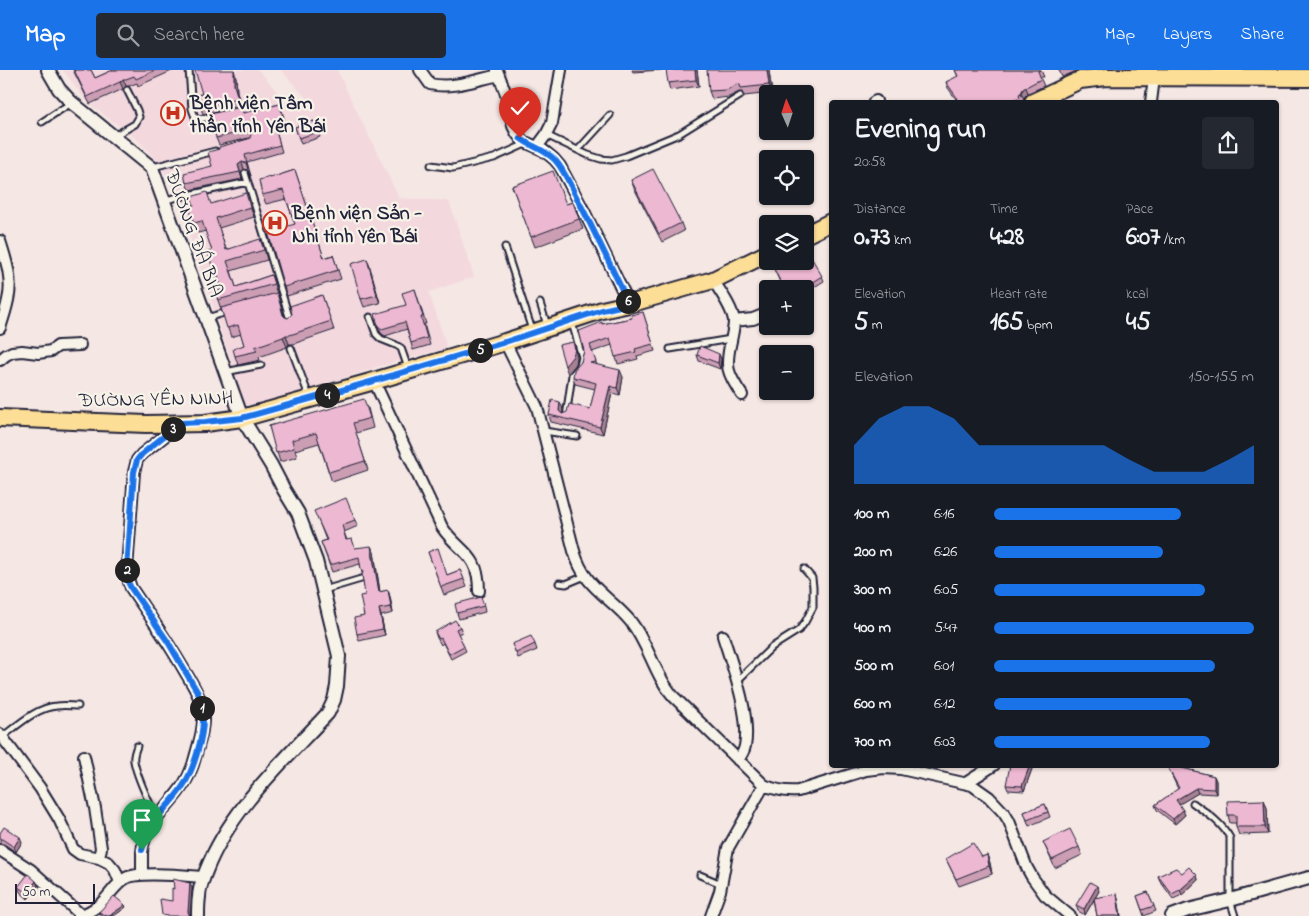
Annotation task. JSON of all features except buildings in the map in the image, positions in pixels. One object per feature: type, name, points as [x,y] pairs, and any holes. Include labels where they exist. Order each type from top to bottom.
[{"type":"main road","points":[[1037,100],[1079,78],[1154,78],[1218,74],[1309,78]]},
{"type":"main road","points":[[814,230],[829,223]]},
{"type":"main road","name":"ĐƯỜNG YÊN NINH","points":[[0,418],[146,424],[205,422],[242,418],[410,371],[602,310],[713,280],[759,257]]},
{"type":"street","name":"ĐƯỜNG ĐÁ BIA","points":[[48,70],[59,89],[71,102],[152,168],[242,418],[298,513],[316,561],[339,656],[337,686],[334,700],[328,713],[251,796],[222,836],[212,856],[198,896],[198,916]]},
{"type":"street","points":[[420,70],[430,84],[440,87],[450,86],[498,72],[506,94],[514,130],[520,138],[554,159],[564,174],[629,304]]},
{"type":"street","points":[[533,145],[546,135],[552,123],[561,70]]},
{"type":"street","points":[[1151,100],[1154,78]]},
{"type":"street","points":[[0,241],[8,267],[10,286],[0,328]]},
{"type":"street","points":[[713,280],[732,313],[734,321],[727,361],[728,371],[742,395]]},
{"type":"street","points":[[734,321],[759,317]]},
{"type":"street","points":[[505,342],[534,398],[539,412],[577,561],[590,584],[625,616],[635,628],[667,689],[764,785],[777,790],[798,791],[866,770],[884,768],[901,769],[972,785],[989,797],[1000,808],[1009,821],[1032,877],[1045,895],[1070,916]]},
{"type":"street","points":[[0,360],[12,352],[38,353],[51,351],[58,346],[80,345]]},
{"type":"street","points":[[374,381],[442,527],[475,563],[479,578],[479,591]]},
{"type":"street","points":[[142,874],[142,850],[146,834],[189,776],[201,736],[203,715],[200,700],[193,684],[168,642],[131,588],[127,575],[135,465],[142,454],[180,423]]},
{"type":"street","points":[[723,636],[737,681],[746,722],[745,747],[738,760]]},
{"type":"street","points":[[1,735],[40,788],[56,814],[73,849],[80,854],[106,861],[112,866],[120,882]]},
{"type":"street","points":[[84,756],[101,848],[99,858]]},
{"type":"street","points":[[966,783],[989,768]]},
{"type":"street","points":[[711,916],[718,900],[728,848],[764,785]]},
{"type":"street","points":[[0,850],[31,870],[83,915],[98,906],[120,882],[130,876],[142,874],[204,877]]},
{"type":"street","points":[[1172,916],[1188,910],[1309,878]]},
{"type":"lane","points":[[189,70],[192,109],[195,117],[199,119],[222,115]]},
{"type":"lane","points":[[114,136],[135,124],[139,117],[128,90]]},
{"type":"lane","points":[[546,135],[601,160],[612,160],[679,134],[740,96]]},
{"type":"lane","points":[[42,122],[71,102]]},
{"type":"lane","points":[[578,150],[610,116]]},
{"type":"lane","points":[[431,165],[453,168],[494,158],[533,145]]},
{"type":"lane","points":[[152,168],[223,149]]},
{"type":"lane","points":[[245,173],[291,323]]},
{"type":"lane","points":[[165,200],[248,182]]},
{"type":"lane","points":[[505,247],[541,330]]},
{"type":"lane","points":[[540,303],[541,330]]},
{"type":"lane","points":[[206,319],[231,311]]},
{"type":"lane","points":[[370,317],[376,334],[381,339],[400,348],[410,371]]},
{"type":"lane","points":[[566,417],[572,376],[574,371],[580,366],[582,357],[571,320]]},
{"type":"lane","points":[[670,349],[731,338]]},
{"type":"lane","points":[[291,348],[310,400]]},
{"type":"lane","points":[[225,372],[261,366]]},
{"type":"lane","points":[[544,431],[577,436]]},
{"type":"lane","points":[[737,681],[772,647],[799,630],[806,622],[813,607],[813,587],[812,578],[804,568]]},
{"type":"lane","points":[[559,583],[566,584],[585,576]]},
{"type":"lane","points":[[324,590],[361,579]]},
{"type":"lane","points":[[1,735],[47,708],[78,706]]},
{"type":"lane","points":[[137,746],[133,760],[156,818]]},
{"type":"lane","points":[[1193,803],[1211,816],[1230,838],[1230,900],[1235,916]]},
{"type":"lane","points":[[700,875],[721,884]]},
{"type":"shaded area","name":"Bệnh viện Sản - Nhi tỉnh Yên Bái","points":[[63,70],[259,70],[285,102],[307,99],[281,70],[337,70],[399,198],[449,201],[474,277],[429,292],[447,348],[377,367],[261,407],[245,404],[172,183],[140,142],[90,104]]},
{"type":"place","name":"Bệnh viện Tâm thần tỉnh Yên Bái","points":[[173,113]]},
{"type":"place","name":"Bệnh viện Sản - Nhi tỉnh Yên Bái","points":[[275,223]]},
{"type":"route","points":[[142,850],[150,827],[179,792],[189,776],[201,736],[203,715],[198,693],[168,642],[128,582],[127,563],[134,472],[137,460],[147,449],[180,423],[242,418],[310,400],[505,342],[602,310],[629,304],[560,166],[543,150],[520,138]]}]
